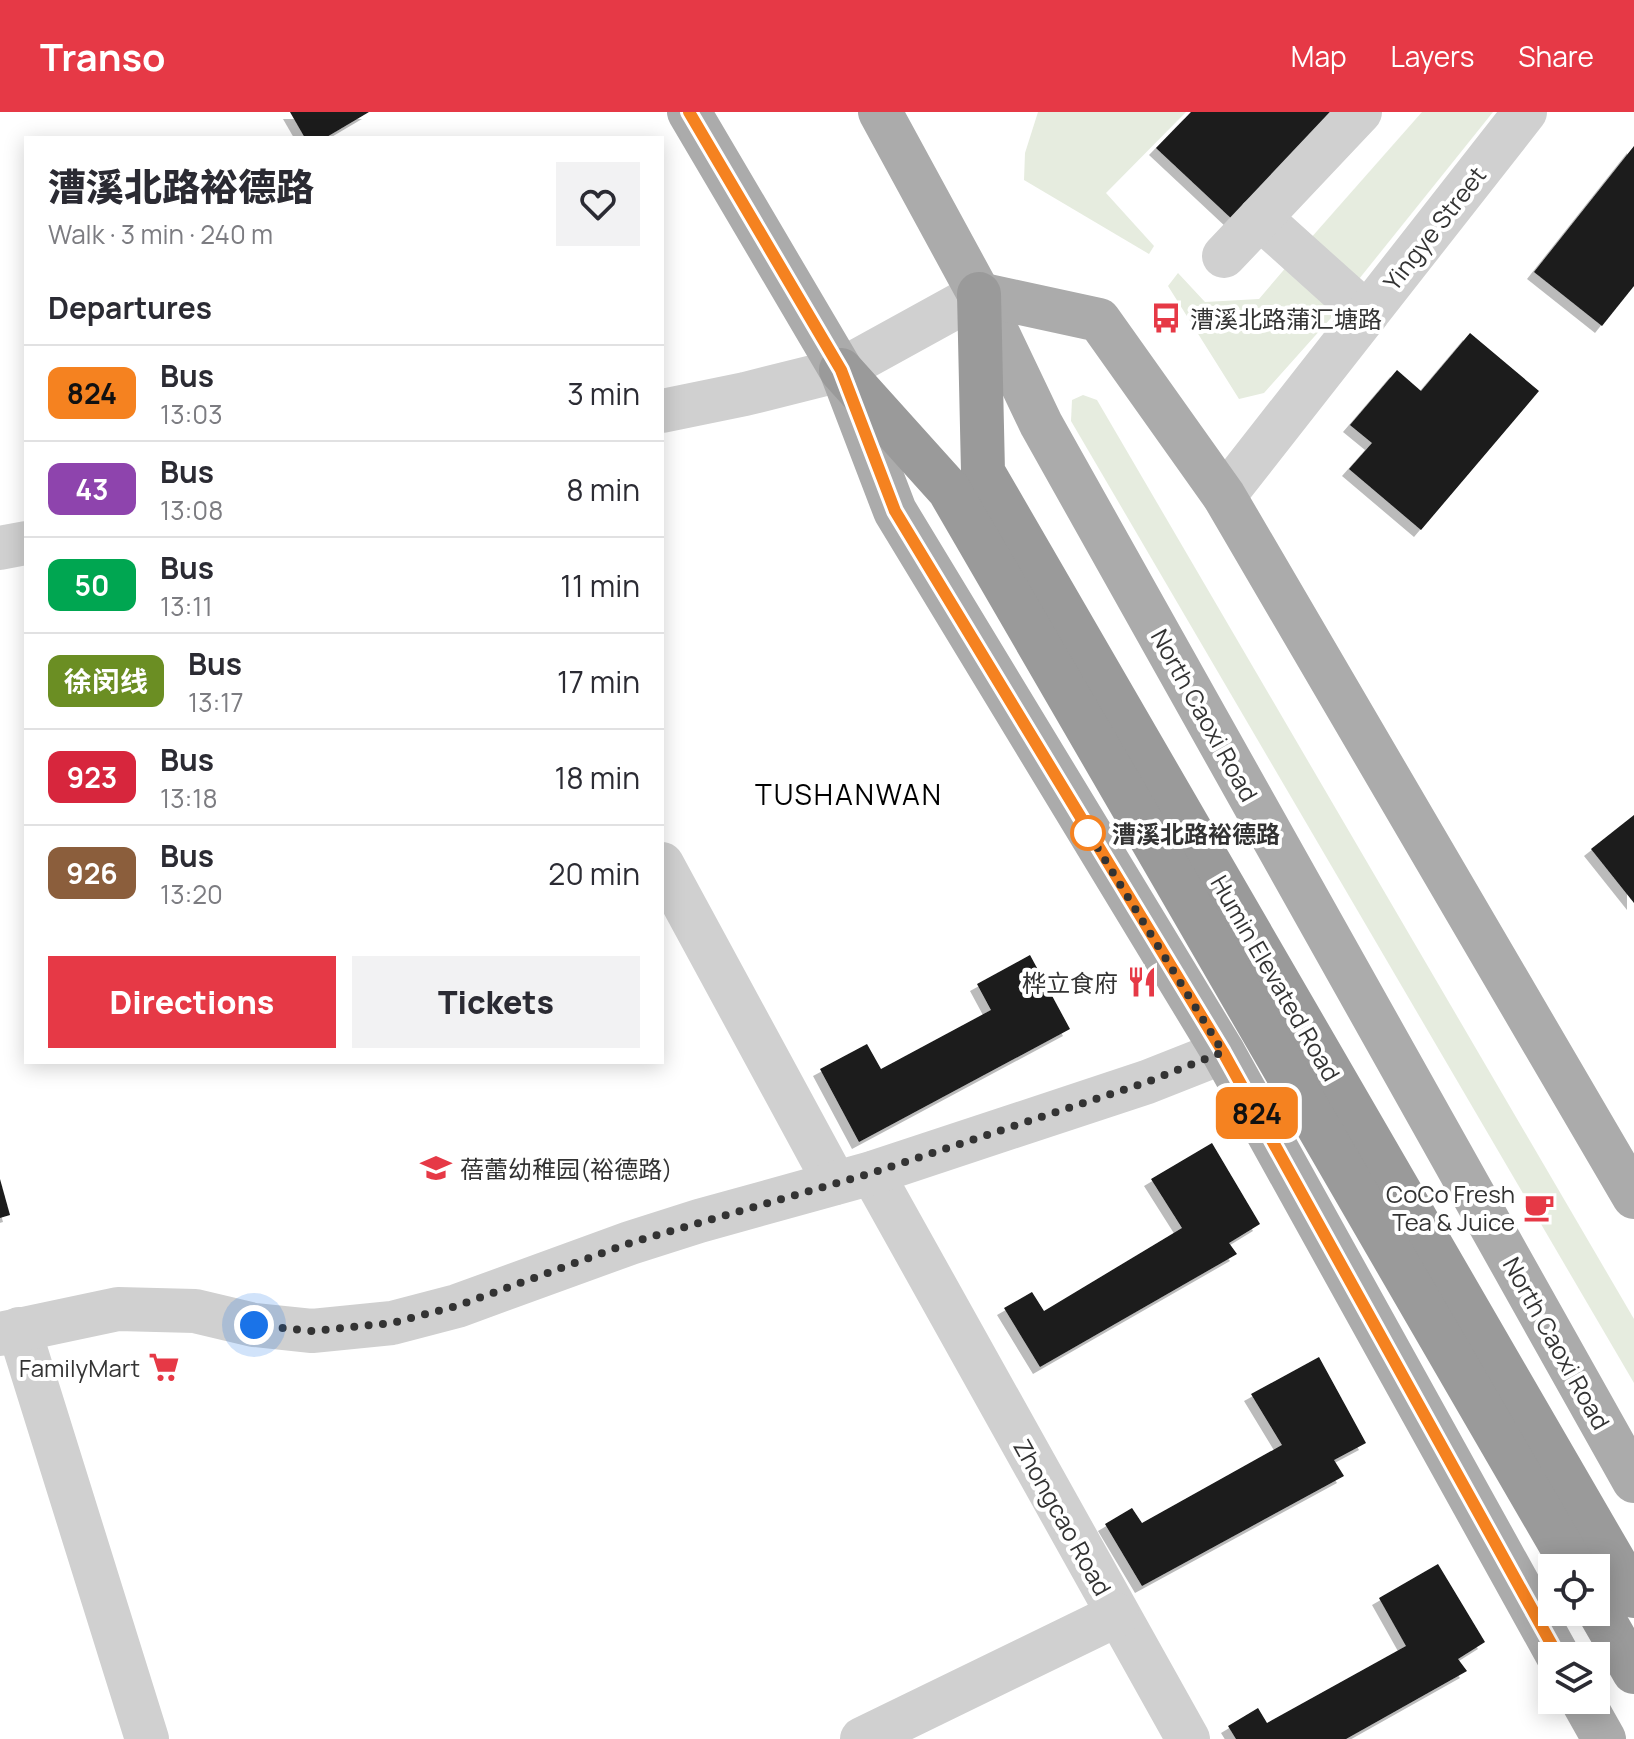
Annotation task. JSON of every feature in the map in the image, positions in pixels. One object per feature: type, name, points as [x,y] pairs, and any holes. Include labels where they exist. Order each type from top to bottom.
[{"type":"highway","name":"Humin Elevated Road","points":[[966,481],[979,294]]},
{"type":"highway","name":"Humin Elevated Road","points":[[841,370],[966,481],[1634,1596]]},
{"type":"highway","points":[[966,481],[1566,1554]]},
{"type":"highway","points":[[1608,1626],[1634,1672]]},
{"type":"main road","points":[[689,112],[841,370],[895,511],[1223,1052],[1550,1642]]},
{"type":"main road","name":"North Caoxi Road","points":[[880,112],[979,294],[1041,424],[1634,1481]]},
{"type":"main road","points":[[979,294],[1099,320],[1224,496],[1634,1197]]},
{"type":"main road","points":[[1590,1714],[1604,1739]]},
{"type":"street","points":[[1224,256],[1360,112]]},
{"type":"street","name":"Yingye Street","points":[[1224,496],[1525,112]]},
{"type":"street","points":[[1260,218],[1367,314]]},
{"type":"street","points":[[664,411],[841,370],[979,294]]},
{"type":"street","points":[[0,548],[24,543]]},
{"type":"street","name":"Zhongcao Road","points":[[664,867],[1117,1615],[862,1739]]},
{"type":"street","points":[[147,1739],[9,1332],[118,1309],[195,1311],[254,1325],[312,1331],[392,1323],[457,1306],[630,1243],[853,1178],[1147,1082],[1223,1052]]},
{"type":"street","points":[[1117,1615],[1188,1739]]},
{"type":"shaded area","points":[[1038,112],[1186,112],[1106,193],[1154,246],[1149,254],[1024,180],[1025,153]]},
{"type":"shaded area","points":[[1422,112],[1493,112],[1359,279],[1310,239]]},
{"type":"shaded area","points":[[1288,265],[1339,309],[1264,393],[1239,399],[1168,286],[1178,273],[1205,302],[1259,299]]},
{"type":"shaded area","points":[[1083,395],[1097,400],[1634,1319],[1634,1383],[1071,421],[1072,400]]},
{"type":"building","points":[[290,112],[369,112],[328,136],[304,136]]},
{"type":"building","points":[[1191,112],[1339,112],[1234,221],[1156,148]]},
{"type":"building","points":[[1634,146],[1634,286],[1602,326],[1534,272]]},
{"type":"building","points":[[1470,333],[1539,391],[1421,530],[1349,469],[1372,443],[1350,425],[1397,370],[1421,391]]},
{"type":"building","points":[[1634,815],[1634,903],[1591,849]]},
{"type":"building","points":[[1030,955],[1070,1029],[859,1142],[820,1069],[867,1044],[881,1069],[991,1010],[977,984]]},
{"type":"building","points":[[1212,1143],[1260,1224],[1229,1243],[1237,1254],[1040,1367],[1004,1308],[1032,1292],[1044,1311],[1182,1228],[1151,1179]]},
{"type":"building","points":[[0,1179],[10,1215],[0,1218]]},
{"type":"building","points":[[1319,1357],[1366,1443],[1334,1460],[1344,1476],[1142,1586],[1105,1524],[1132,1508],[1142,1523],[1282,1445],[1251,1394]]},
{"type":"building","points":[[1438,1564],[1485,1642],[1458,1659],[1467,1671],[1346,1739],[1236,1739],[1228,1726],[1258,1708],[1267,1723],[1406,1646],[1379,1598]]},
{"type":"bus line","name":"824","points":[[689,112],[841,370],[895,511],[1223,1052],[1550,1642]]},
{"type":"place","name":"漕溪北路蒲汇塘路","points":[[1166,318]]},
{"type":"place","name":"漕溪北路裕德路","points":[[1088,833]]},
{"type":"place","name":"桦立食府","points":[[1142,982]]},
{"type":"place","name":"蓓蕾幼稚园(裕德路)","points":[[436,1168]]},
{"type":"place","name":"CoCo Fresh Tea & Juice","points":[[1539,1207]]},
{"type":"place","name":"FamilyMart","points":[[164,1367]]},
{"type":"district","name":"TUSHANWAN","points":[[849,794]]},
{"type":"route","points":[[254,1325],[312,1331],[392,1323],[457,1306],[630,1243],[872,1173],[1147,1082],[1223,1052],[1083,824],[1088,833]]}]
